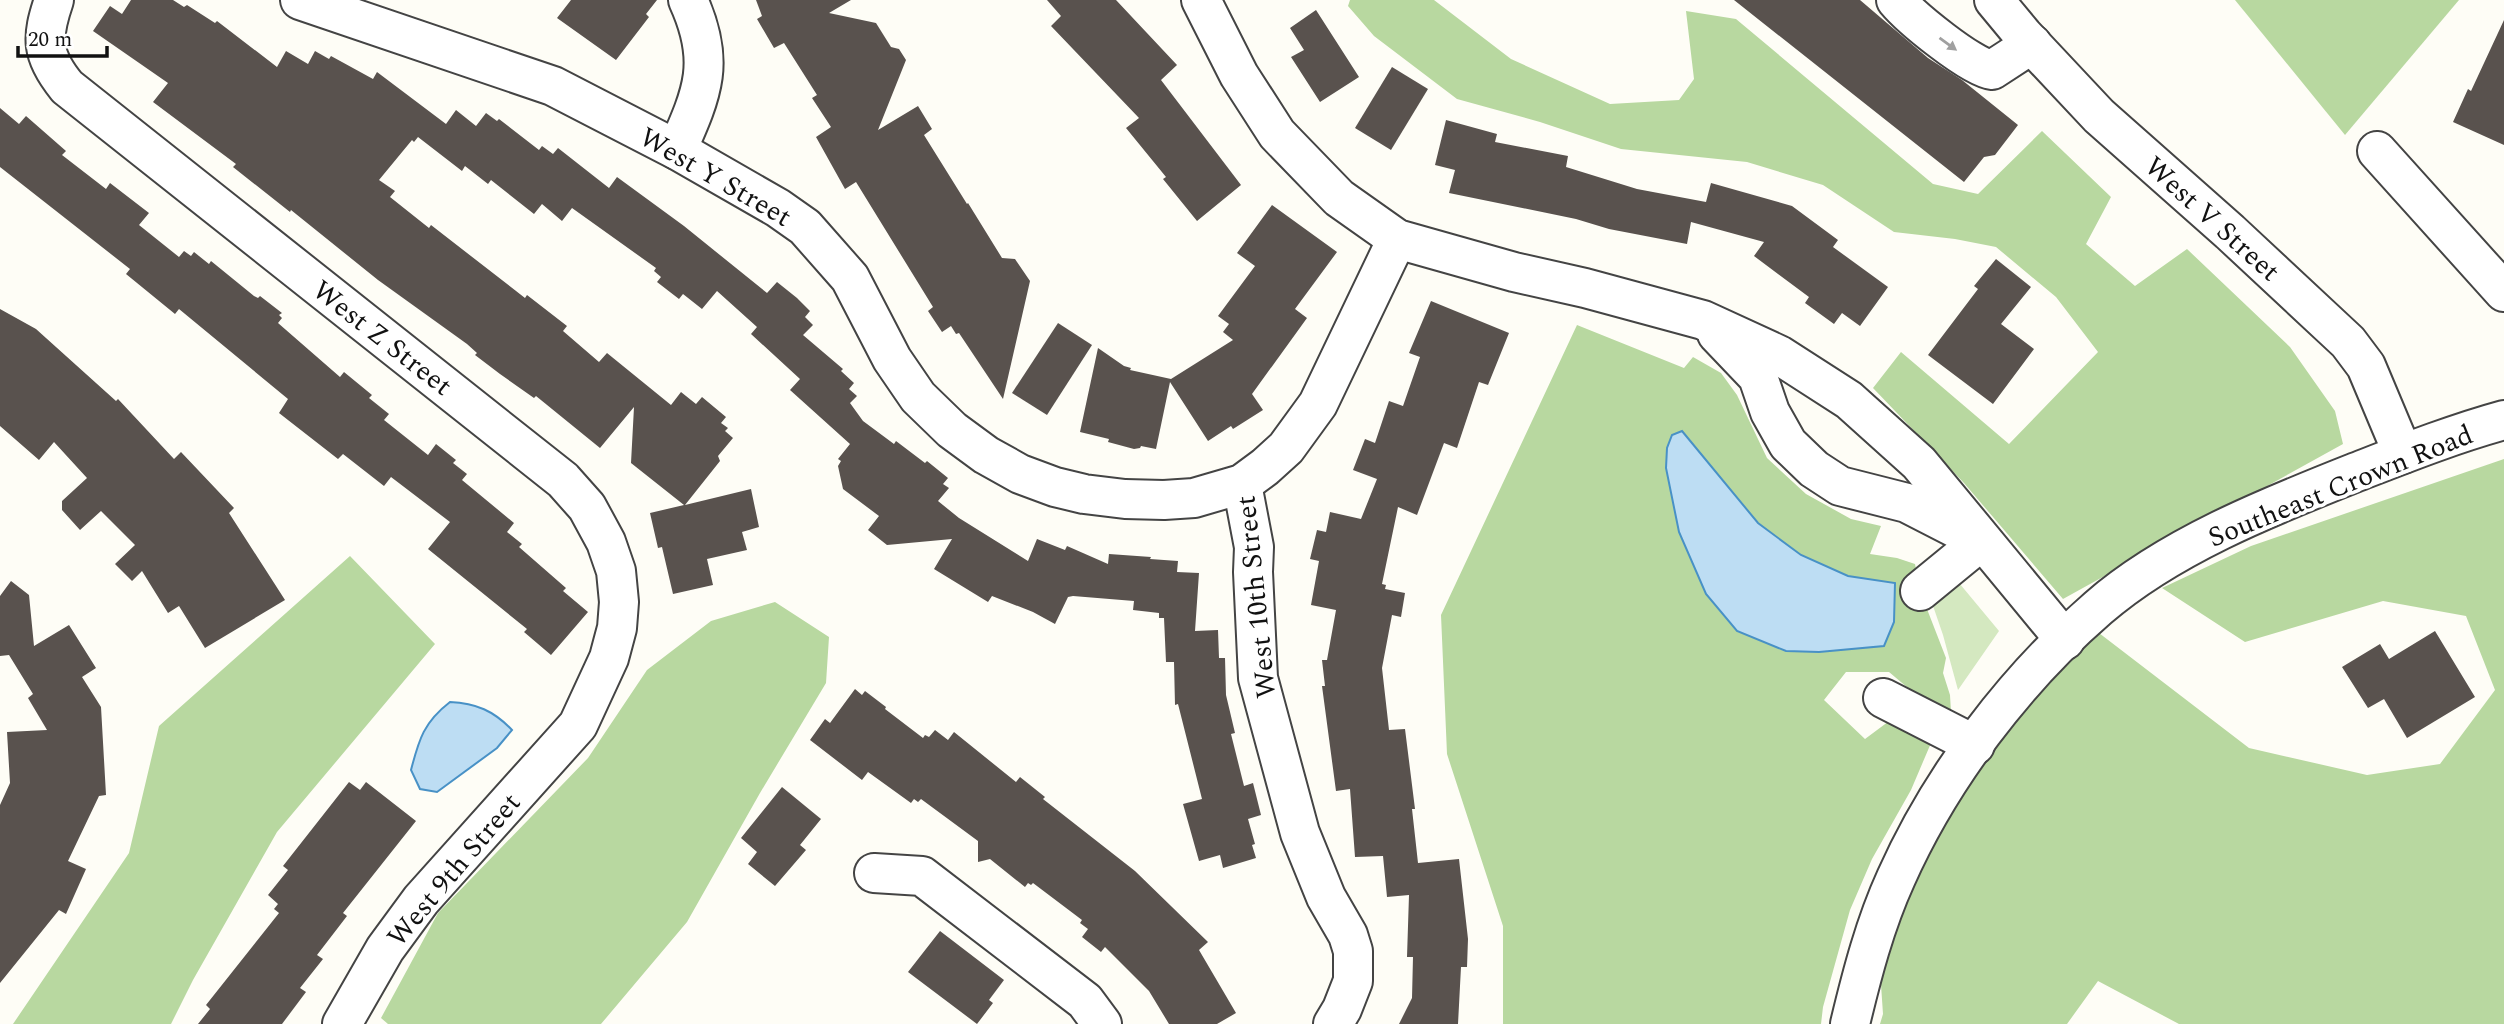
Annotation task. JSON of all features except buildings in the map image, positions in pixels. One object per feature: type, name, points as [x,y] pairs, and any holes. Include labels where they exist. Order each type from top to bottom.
[{"type":"street","name":"West Z Street","points":[[54,0],[46,23],[44,46],[52,68],[67,87],[563,480],[587,507],[607,542],[616,571],[620,602],[609,658],[578,725]]},
{"type":"street","name":"West Y Street","points":[[300,0],[553,86],[677,150],[778,208],[806,227],[850,278],[892,359],[918,397],[952,430],[986,455],[1020,474],[1084,494],[1125,499],[1194,498],[1242,484]]},
{"type":"street","points":[[677,150],[692,117],[702,82],[705,53],[699,22],[688,0]]},
{"type":"street","points":[[1201,0],[1239,75],[1277,134],[1339,198],[1397,239],[1703,320],[1779,355],[1849,400],[1919,463],[2065,640]]},
{"type":"street","points":[[1896,0],[1934,34],[1982,69],[1992,70],[2032,44]]},
{"type":"street","name":"West V Street","points":[[1994,0],[2099,116],[2230,232],[2348,342],[2366,366],[2403,454]]},
{"type":"street","points":[[2377,151],[2504,292]]},
{"type":"street","name":"West 10th Street","points":[[1333,1024],[1353,981],[1353,951],[1348,935],[1326,897],[1300,833],[1260,688],[1252,572],[1254,547],[1242,484],[1286,447],[1318,404],[1397,239]]},
{"type":"street","points":[[1703,320],[1758,377],[1770,412],[1788,444],[1814,469],[1840,486],[1907,503],[1981,541]]},
{"type":"street","name":"Southeast Crown Road","points":[[1850,1024],[1865,962],[1895,878],[1923,823],[2006,702],[2099,607],[2148,571],[2214,534],[2403,454],[2504,420]]},
{"type":"street","points":[[1920,591],[1981,541]]},
{"type":"street","points":[[1884,698],[1975,745]]},
{"type":"street","name":"West 9th Street","points":[[342,1024],[385,949],[421,900],[578,725]]},
{"type":"street","points":[[874,873],[922,876],[1085,1001],[1102,1024]]},
{"type":"green space","points":[[1350,0],[1434,0],[1511,59],[1610,104],[1679,100],[1694,79],[1686,11],[1736,19],[1933,184],[1978,194],[2042,131],[2111,197],[2086,244],[2135,286],[2187,249],[2290,347],[2335,411],[2343,444],[2063,599],[1964,483],[1873,388],[1901,352],[2009,444],[2098,352],[2056,297],[1996,247],[1894,232],[1823,185],[1747,162],[1621,149],[1540,122],[1457,99],[1374,36],[1348,6]]},
{"type":"green space","points":[[2235,0],[2459,0],[2345,135]]},
{"type":"green space","points":[[1577,325],[1684,368],[1693,357],[1721,373],[1737,395],[1767,458],[1806,494],[1851,519],[1881,526],[1870,554],[1915,564],[1920,591],[1946,658],[1943,673],[1950,695],[1951,712],[1934,736],[1911,790],[1872,859],[1850,910],[1823,1007],[1821,1024],[1503,1024],[1503,926],[1447,754],[1441,615]],"holes":[[[1681,431],[1758,523],[1801,555],[1848,576],[1895,584],[1786,651],[1679,532],[1666,468],[1667,448],[1672,435]],[[1846,672],[1889,672],[1920,698],[1865,739],[1824,700]]]},
{"type":"green space","points":[[2504,459],[2504,1024],[2179,1024],[2098,981],[2067,1024],[1880,1024],[1883,1014],[1880,970],[1935,835],[2018,715],[2099,633],[2249,748],[2367,775],[2440,764],[2495,690],[2466,616],[2383,601],[2245,642],[2162,588],[2251,546]]},
{"type":"green space","points":[[1935,554],[1999,631],[1958,690],[1919,565]]},
{"type":"green space","points":[[350,556],[435,644],[277,832],[171,1024],[13,1024],[129,853],[159,726]]},
{"type":"green space","points":[[775,602],[829,637],[826,683],[687,922],[601,1024],[388,1024],[381,1018],[438,913],[588,758],[647,670],[711,621]]},
{"type":"water","points":[[1682,431],[1758,523],[1801,555],[1848,576],[1895,583],[1894,622],[1884,646],[1819,652],[1786,651],[1737,631],[1706,594],[1679,532],[1666,468],[1667,448],[1672,435]]},
{"type":"water","points":[[450,702],[484,709],[512,730],[497,748],[437,792],[420,789],[411,770],[417,749],[428,724]]}]
